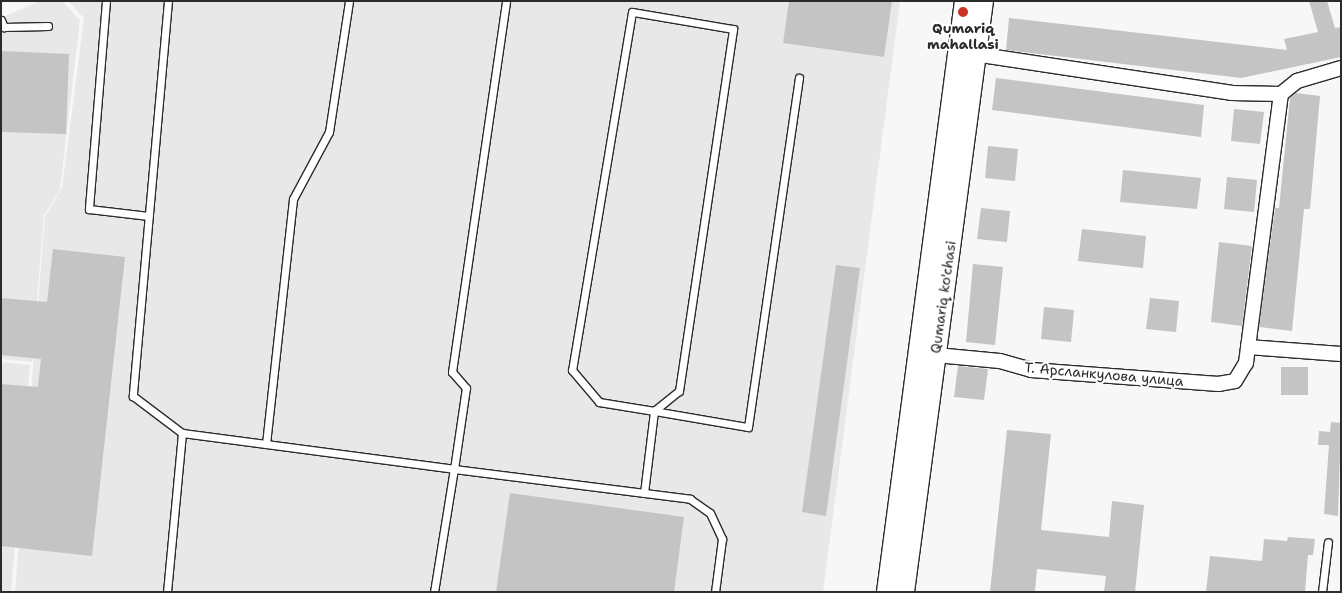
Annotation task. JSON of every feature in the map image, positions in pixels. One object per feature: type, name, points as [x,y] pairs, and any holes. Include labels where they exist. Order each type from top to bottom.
[{"type":"main road","name":"Qumariq ko'chasi","points":[[904,592],[936,356],[967,53],[965,1]]},
{"type":"main road","name":"Qumariq ko'chasi","points":[[887,592],[967,53],[983,1]]},
{"type":"street","points":[[967,53],[1231,93],[1281,94],[1297,82],[1341,68]]},
{"type":"street","name":"Т. Арсланкулова улица","points":[[936,356],[1000,361],[1031,370],[1224,384],[1240,377],[1248,347],[1281,94]]},
{"type":"street","points":[[1248,347],[1341,354]]},
{"type":"lane","points":[[106,1],[89,209],[149,216]]},
{"type":"lane","points":[[168,1],[133,396],[182,434],[690,499],[710,513],[722,539],[715,592]]},
{"type":"lane","points":[[266,444],[293,199],[330,132],[348,1]]},
{"type":"lane","points":[[434,592],[466,388],[452,372],[506,1]]},
{"type":"lane","points":[[644,493],[654,411],[679,391],[733,28],[632,12],[572,370],[599,402],[654,411],[748,427],[799,78]]},
{"type":"lane","points":[[1,20],[4,27],[48,26]]},
{"type":"lane","points":[[167,592],[182,434]]},
{"type":"lane","points":[[1322,592],[1328,542]]},
{"type":"shaded area","points":[[40,1],[62,1],[80,20],[60,190],[44,215],[32,362],[1,359],[1,18]]},
{"type":"shaded area","points":[[68,1],[900,1],[823,592],[15,592],[45,216],[62,188],[84,18]]},
{"type":"shaded area","points":[[1,362],[30,365],[11,592],[1,592]]},
{"type":"building","points":[[789,1],[892,1],[884,57],[783,43]]},
{"type":"building","points":[[1309,1],[1327,1],[1335,28],[1341,27],[1341,57],[1241,78],[1006,50],[1009,18],[1287,50],[1284,39],[1318,32]]},
{"type":"building","points":[[1,51],[69,54],[66,134],[1,132]]},
{"type":"building","points":[[996,78],[1204,105],[1201,137],[992,110]]},
{"type":"building","points":[[1296,93],[1320,96],[1310,209],[1304,209],[1292,331],[1259,327],[1275,208],[1279,208],[1290,98]]},
{"type":"building","points":[[1234,109],[1264,112],[1260,144],[1231,141]]},
{"type":"building","points":[[988,146],[1018,149],[1015,181],[985,178]]},
{"type":"building","points":[[1123,170],[1201,178],[1197,209],[1120,202]]},
{"type":"building","points":[[1227,177],[1257,180],[1254,212],[1224,209]]},
{"type":"building","points":[[981,208],[1010,211],[1007,242],[977,239]]},
{"type":"building","points":[[1082,229],[1146,236],[1143,268],[1078,261]]},
{"type":"building","points":[[1219,242],[1252,246],[1242,326],[1211,322]]},
{"type":"building","points":[[53,249],[125,257],[92,556],[1,546],[1,384],[38,387],[41,359],[1,355],[1,298],[47,302]]},
{"type":"building","points":[[973,264],[1003,267],[995,345],[966,342]]},
{"type":"building","points":[[836,265],[860,268],[826,516],[802,512]]},
{"type":"building","points":[[1150,298],[1179,301],[1176,332],[1146,329]]},
{"type":"building","points":[[1044,307],[1074,310],[1071,342],[1041,339]]},
{"type":"building","points":[[958,366],[988,369],[984,400],[954,397]]},
{"type":"building","points":[[1281,367],[1308,367],[1308,395],[1281,395]]},
{"type":"building","points":[[1331,422],[1341,423],[1338,516],[1324,514],[1329,445],[1318,445],[1319,431],[1330,432]]},
{"type":"building","points":[[1007,430],[1051,434],[1041,530],[1109,537],[1112,501],[1144,505],[1135,592],[1104,592],[1106,576],[1037,569],[1035,592],[990,592]]},
{"type":"building","points":[[510,493],[684,517],[674,592],[496,592]]},
{"type":"building","points":[[1288,537],[1315,539],[1313,555],[1308,555],[1305,592],[1206,592],[1210,556],[1262,561],[1264,539],[1287,541]]},
{"type":"place","name":"Qumariq mahallasi","points":[[963,12]]}]
